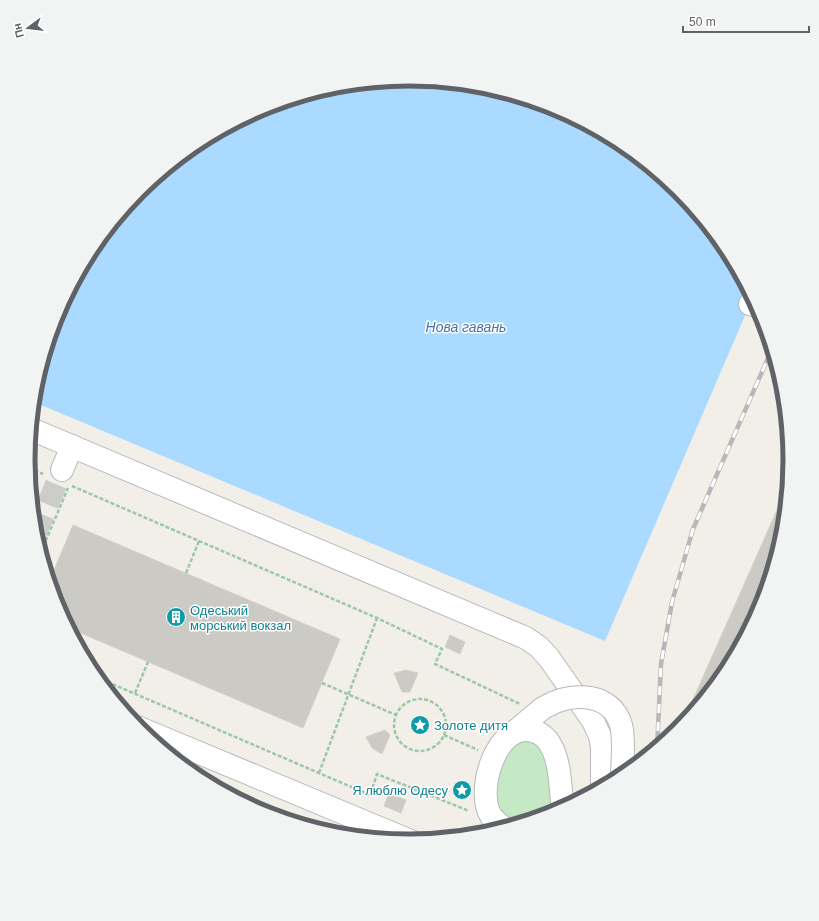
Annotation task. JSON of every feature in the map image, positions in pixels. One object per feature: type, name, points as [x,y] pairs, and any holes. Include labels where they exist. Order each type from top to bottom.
[{"type":"lane","points":[[36,431],[526,638],[539,647],[549,658],[593,721],[600,736],[602,747],[602,782]]},
{"type":"lane","points":[[56,473],[72,446]]},
{"type":"lane","points":[[499,824],[496,821],[486,819],[488,773],[495,755],[501,745],[512,734],[546,706],[568,698],[581,696],[601,701],[612,710],[619,720],[622,733],[622,769]]},
{"type":"lane","points":[[512,734],[524,730],[530,730],[537,732],[551,745],[555,754],[562,802]]},
{"type":"lane","points":[[155,735],[395,834]]},
{"type":"path","points":[[35,469],[56,473]]},
{"type":"path","points":[[44,543],[70,485],[376,618],[442,649],[435,664],[524,706],[534,697],[546,706]]},
{"type":"path","points":[[186,573],[199,541]]},
{"type":"path","points":[[319,773],[376,618]]},
{"type":"path","points":[[135,693],[148,662]]},
{"type":"path","points":[[107,681],[370,795],[378,774],[486,819]]},
{"type":"path","points":[[322,683],[396,715]]},
{"type":"path","points":[[413,700],[429,701],[442,712],[445,719],[444,735],[438,744],[430,750],[420,752],[410,750],[401,744],[396,736],[394,726],[396,715],[400,709],[413,700]]},
{"type":"path","points":[[444,735],[479,750]]},
{"type":"green space","points":[[524,736],[545,748],[554,806],[508,822],[495,809],[500,758]]},
{"type":"water","name":"Нова гавань","points":[[410,86],[458,89],[483,93],[530,106],[597,136],[618,149],[656,179],[691,214],[707,233],[734,273],[750,305],[605,641],[39,404],[42,387],[55,340],[74,295],[98,252],[128,214],[163,179],[182,163],[222,136],[244,125],[289,106],[313,99],[336,93],[385,87]]},
{"type":"water","points":[[233,791],[293,816],[266,806]]},
{"type":"building","points":[[782,499],[777,534],[764,581],[755,604],[734,648],[721,669],[693,705],[691,704]]},
{"type":"building","name":"Одеський морський вокзал","points":[[73,525],[340,639],[303,728],[77,631],[64,604],[53,573]]},
{"type":"building","points":[[450,635],[465,642],[460,654],[445,647]]},
{"type":"building","points":[[406,670],[418,673],[410,692],[402,692],[394,673]]},
{"type":"building","points":[[385,730],[390,735],[382,754],[372,748],[366,737]]},
{"type":"building","points":[[389,793],[406,800],[401,813],[384,806]]},
{"type":"tunnel","points":[[40,523],[62,470]]},
{"type":"railway","points":[[657,741],[661,664],[672,602],[693,529],[769,356]]},
{"type":"place","name":"Одеський морський вокзал","points":[[176,617]]},
{"type":"place","name":"Золоте дитя","points":[[420,725]]},
{"type":"place","name":"Я люблю Одесу","points":[[462,790]]}]
